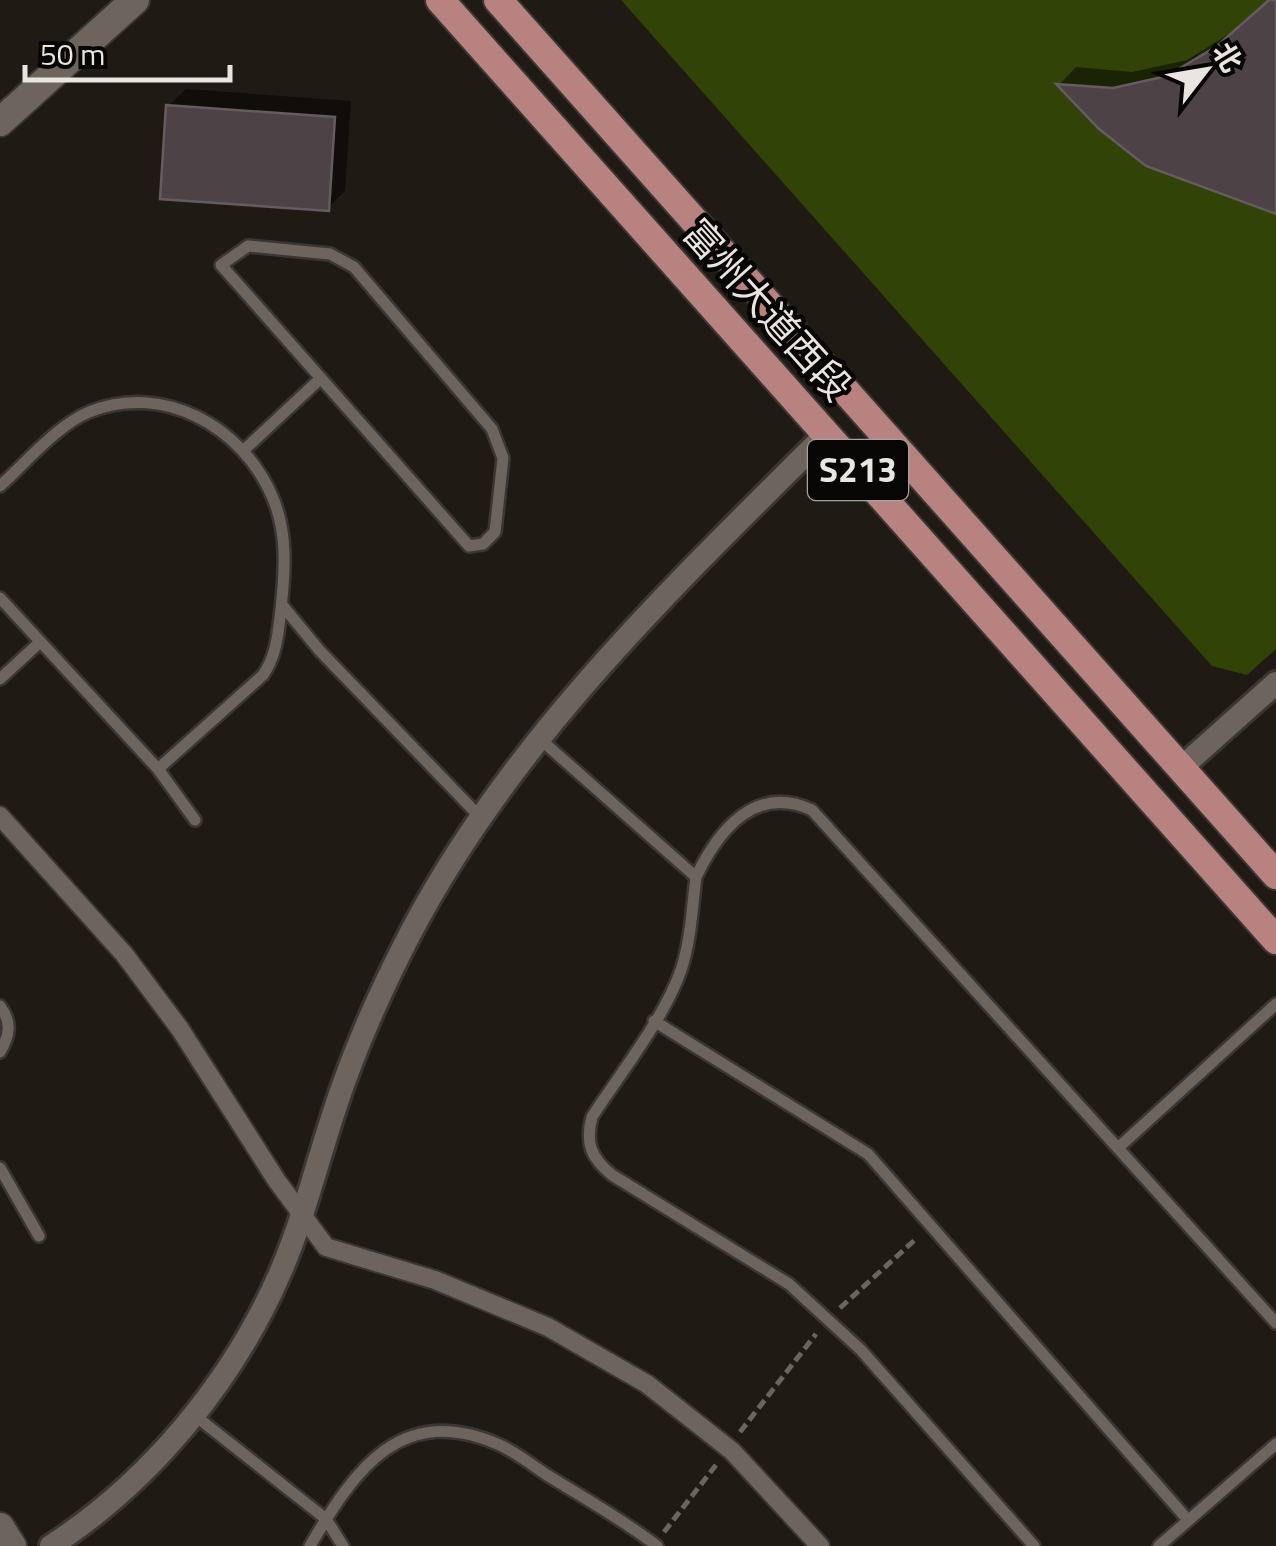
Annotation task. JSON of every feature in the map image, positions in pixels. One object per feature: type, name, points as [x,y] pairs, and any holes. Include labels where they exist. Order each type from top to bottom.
[{"type":"main road","name":"富州大道西段","points":[[440,0],[1276,940]]},
{"type":"main road","name":"富州大道西段","points":[[498,0],[1276,875]]},
{"type":"street","points":[[0,122],[135,0]]},
{"type":"street","points":[[51,1546],[80,1528],[150,1466],[207,1398],[253,1326],[280,1272],[301,1216],[346,1076],[411,933],[481,818],[540,738],[666,594],[826,434]]},
{"type":"street","points":[[1181,768],[1276,683]]},
{"type":"street","points":[[0,816],[124,954],[180,1029],[301,1216],[326,1247],[435,1280],[548,1327],[647,1384],[728,1448],[820,1546]]},
{"type":"street","points":[[0,1527],[12,1546]]},
{"type":"lane","points":[[248,246],[276,246],[330,254],[354,267],[492,428],[503,458],[495,532],[483,544],[469,546],[321,378],[221,265],[233,254],[248,246]]},
{"type":"lane","points":[[243,452],[321,378]]},
{"type":"lane","points":[[0,486],[86,413],[118,404],[150,403],[190,410],[224,433],[243,452],[272,496],[285,544],[282,605],[273,661],[263,675],[158,769]]},
{"type":"lane","points":[[0,598],[158,769],[195,820]]},
{"type":"lane","points":[[282,605],[320,651],[481,818]]},
{"type":"lane","points":[[0,680],[40,642]]},
{"type":"lane","points":[[540,738],[696,877]]},
{"type":"lane","points":[[1034,1546],[861,1350],[789,1284],[598,1164],[590,1149],[588,1133],[592,1118],[654,1021],[680,972],[688,945],[696,877],[709,850],[728,828],[751,809],[773,801],[792,801],[812,810],[1276,1323]]},
{"type":"lane","points":[[1118,1148],[1276,1004]]},
{"type":"lane","points":[[0,1006],[8,1018],[9,1032],[0,1052]]},
{"type":"lane","points":[[654,1021],[868,1154],[1188,1520]]},
{"type":"lane","points":[[0,1168],[39,1236]]},
{"type":"lane","points":[[193,1414],[326,1519],[343,1546]]},
{"type":"lane","points":[[310,1546],[362,1468],[383,1450],[430,1432],[451,1431],[503,1447],[656,1545]]},
{"type":"lane","points":[[1159,1546],[1276,1444]]},
{"type":"path","points":[[656,1545],[828,1319],[930,1226]]},
{"type":"green space","points":[[621,0],[1276,0],[1276,649],[1247,675],[1212,666]]},
{"type":"building","points":[[1269,0],[1276,0],[1276,214],[1146,166],[1099,129],[1056,84],[1113,88],[1167,76],[1217,46]]},
{"type":"building","points":[[166,105],[335,117],[329,211],[160,199]]}]
